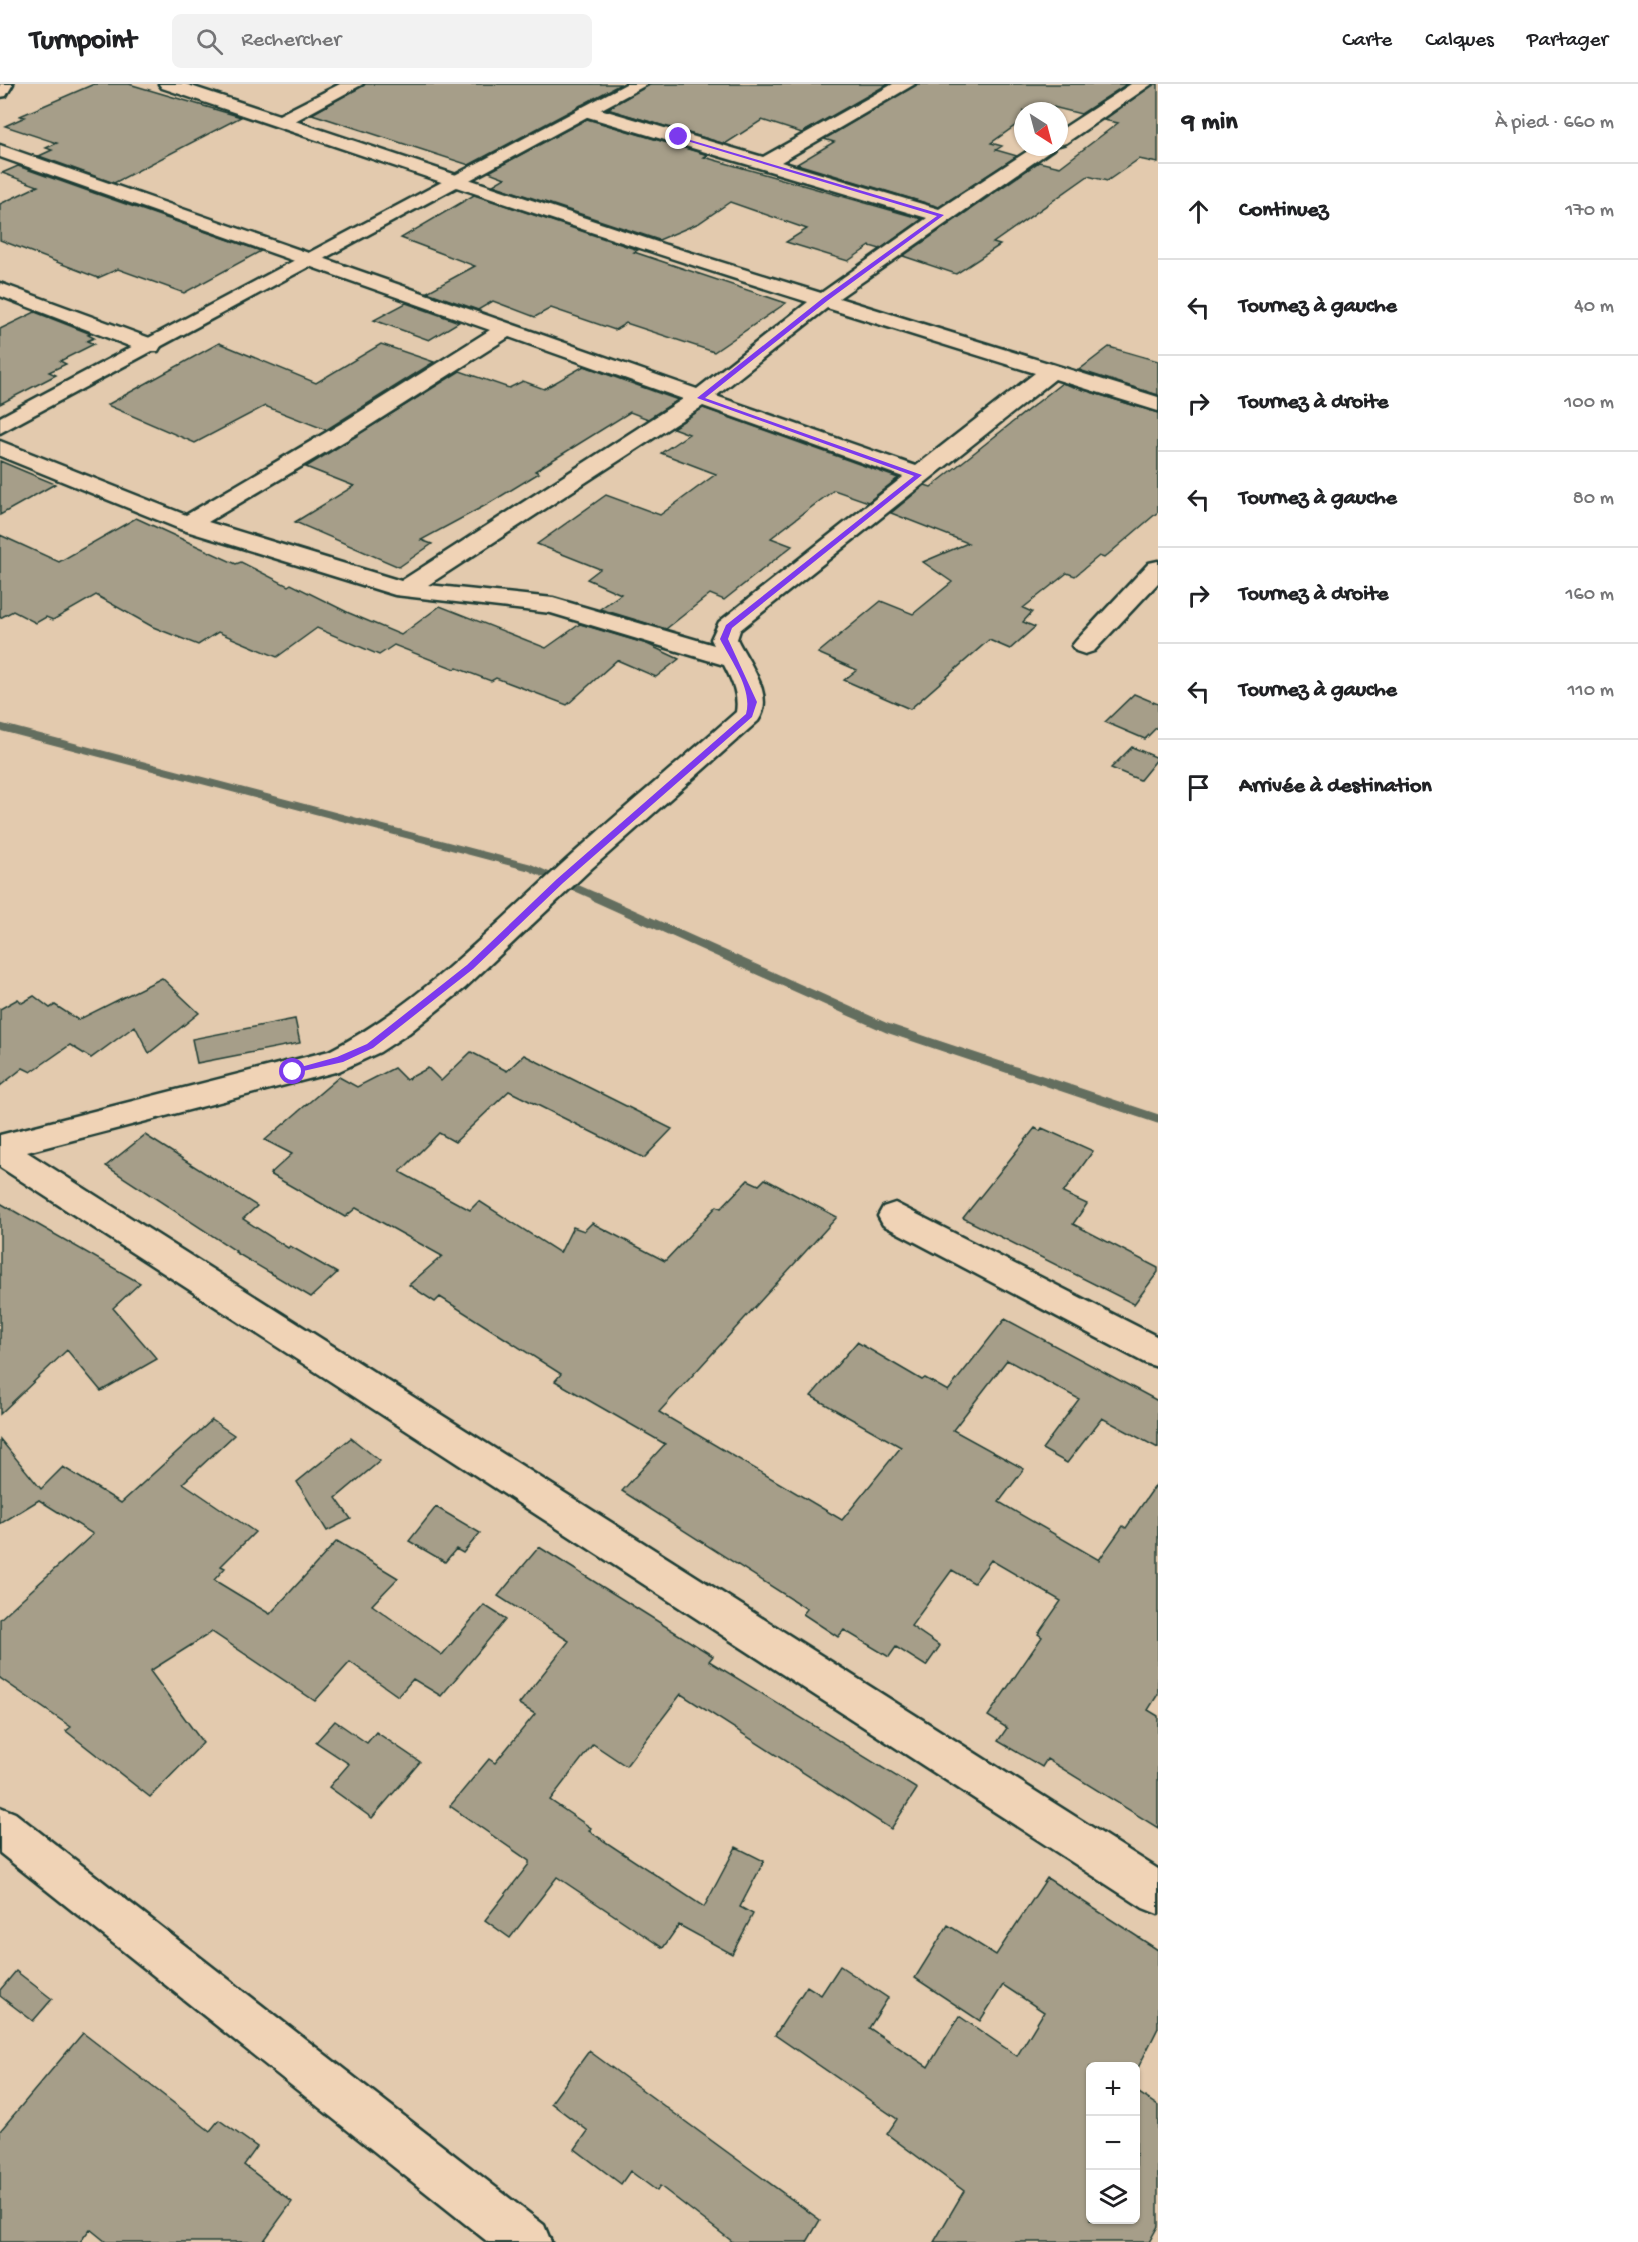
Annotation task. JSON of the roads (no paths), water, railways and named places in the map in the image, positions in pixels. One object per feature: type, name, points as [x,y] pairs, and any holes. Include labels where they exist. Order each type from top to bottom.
[{"type":"street","points":[[0,92],[4,84]]},
{"type":"street","points":[[168,84],[658,249],[1158,404]]},
{"type":"street","points":[[279,122],[354,84]]},
{"type":"street","points":[[0,426],[639,84]]},
{"type":"street","points":[[768,162],[906,84]]},
{"type":"street","points":[[1068,133],[1143,84]]},
{"type":"street","points":[[587,111],[768,162],[942,216]]},
{"type":"street","points":[[0,151],[312,258],[506,330],[919,475]]},
{"type":"street","points":[[404,590],[700,398],[825,299],[942,216],[1033,156]]},
{"type":"street","points":[[0,289],[150,346]]},
{"type":"street","points":[[188,524],[350,428],[506,330]]},
{"type":"street","points":[[0,1149],[339,1060],[370,1046],[470,967],[560,881],[750,715],[753,702],[724,639],[728,627],[1051,371]]},
{"type":"street","points":[[0,448],[188,524],[404,590],[553,606],[733,659]]},
{"type":"street","points":[[1085,646],[1158,568]]},
{"type":"street","points":[[0,1149],[1158,1893]]},
{"type":"street","points":[[896,1216],[1158,1353]]},
{"type":"street","points":[[0,1827],[527,2242]]},
{"type":"waterway","points":[[0,727],[529,867],[599,898]]},
{"type":"waterway","points":[[595,897],[887,1028],[1158,1119]]}]
